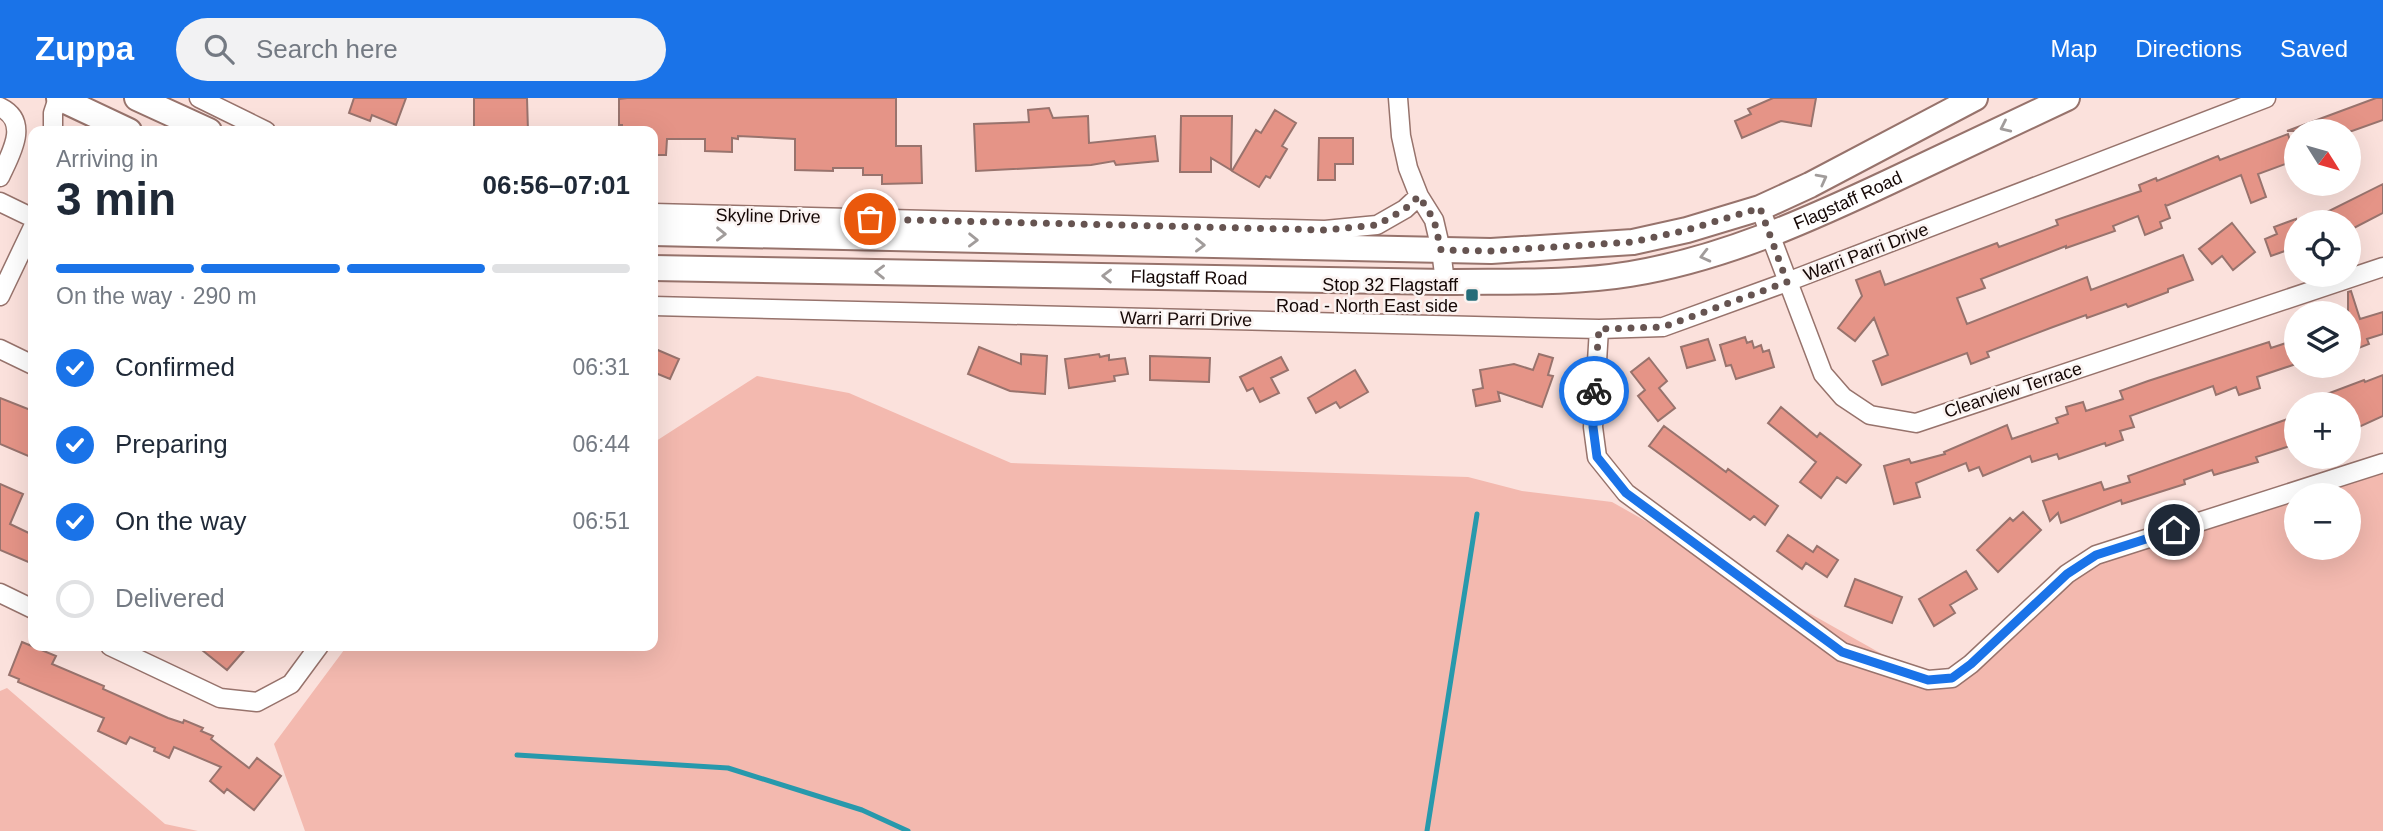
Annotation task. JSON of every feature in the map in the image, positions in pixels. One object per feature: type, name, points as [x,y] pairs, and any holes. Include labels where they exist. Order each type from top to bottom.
[{"type":"main road","points":[[58,98],[119,126]]},
{"type":"main road","points":[[137,98],[198,126]]},
{"type":"main road","name":"Flagstaff Road","points":[[658,233],[1490,251],[1633,242],[1687,230],[1760,208],[1810,185],[1975,98]]},
{"type":"main road","name":"Flagstaff Road","points":[[658,268],[1445,282],[1548,281],[1631,274],[1732,249],[1770,236],[2067,98]]},
{"type":"street","points":[[53,126],[53,113],[58,98]]},
{"type":"street","points":[[199,98],[256,126]]},
{"type":"street","points":[[1398,98],[1401,136],[1408,167],[1419,196],[1434,220],[1445,282]]},
{"type":"street","name":"Warri Parri Drive","points":[[658,306],[1599,329],[1663,327],[2266,98]]},
{"type":"street","points":[[0,107],[15,120],[18,135],[0,177]]},
{"type":"street","name":"Skyline Drive","points":[[658,213],[1325,230],[1377,225],[1405,209],[1419,196]]},
{"type":"street","points":[[0,202],[28,216]]},
{"type":"street","name":"Clearview Terrace","points":[[1760,208],[1823,374],[1843,397],[1870,415],[1916,423],[2383,267]]},
{"type":"street","points":[[0,296],[28,237]]},
{"type":"street","points":[[1599,329],[1593,408],[1597,457],[1626,493],[1842,652],[1928,680],[1952,678],[1971,664],[2067,574],[2096,555],[2383,463]]},
{"type":"street","points":[[0,349],[28,363]]},
{"type":"street","points":[[0,593],[28,607]]},
{"type":"street","points":[[121,651],[220,698],[257,702],[291,684],[315,651]]},
{"type":"shaded area","points":[[757,376],[849,393],[1011,463],[1468,477],[1522,491],[1612,502],[1928,680],[1952,678],[2096,555],[2284,495],[2284,560],[2361,560],[2361,483],[2321,483],[2383,463],[2383,831],[305,831],[274,744],[343,651],[658,651],[658,440]]},
{"type":"shaded area","points":[[7,688],[165,824],[198,831],[0,831],[0,691]]},
{"type":"building","points":[[354,98],[406,98],[396,125],[372,115],[370,121],[349,113]]},
{"type":"building","points":[[474,98],[527,98],[528,126],[474,126]]},
{"type":"building","points":[[896,98],[896,146],[921,146],[922,183],[882,184],[882,175],[863,175],[863,168],[833,168],[833,171],[795,170],[795,139],[738,136],[738,139],[732,138],[732,152],[705,151],[705,139],[667,139],[666,155],[658,155],[658,126],[619,125],[619,99]]},
{"type":"building","points":[[1773,98],[1816,98],[1811,126],[1781,121],[1742,138],[1735,121],[1751,114],[1748,109]]},
{"type":"building","points":[[2376,98],[2383,98],[2383,120],[2361,128],[2361,119],[2319,119]]},
{"type":"building","points":[[1049,108],[1053,118],[1088,116],[1089,143],[1155,136],[1158,161],[1116,165],[1114,161],[1091,165],[976,171],[974,124],[1029,122],[1028,110]]},
{"type":"building","points":[[1275,110],[1296,123],[1282,146],[1287,149],[1270,178],[1266,176],[1259,187],[1232,171],[1256,130],[1261,133]]},
{"type":"building","points":[[1181,116],[1232,116],[1231,170],[1211,158],[1211,172],[1180,172]]},
{"type":"building","points":[[2284,136],[2284,164],[2258,174],[2266,197],[2251,203],[2241,175],[2166,206],[2165,204],[2170,218],[2160,222],[2162,228],[2145,235],[2138,216],[2113,226],[2115,231],[2066,246],[1981,279],[1985,288],[1957,298],[1967,324],[2087,277],[2091,290],[2183,255],[2193,280],[2168,289],[2168,292],[2128,307],[2126,304],[2053,327],[1987,352],[1989,357],[1971,364],[1967,353],[1882,385],[1873,361],[1888,355],[1874,318],[1855,341],[1838,328],[1862,296],[1856,280],[1880,271],[1885,285],[1997,243],[1999,247],[2058,225],[2056,220],[2141,191],[2139,185],[2156,178],[2157,181],[2218,156],[2220,160]]},
{"type":"building","points":[[1319,138],[1353,138],[1353,164],[1335,164],[1335,180],[1318,180]]},
{"type":"building","points":[[2383,184],[2383,213],[2361,224],[2361,210],[2331,210],[2361,196]]},
{"type":"building","points":[[2232,223],[2255,252],[2233,270],[2222,256],[2212,264],[2199,249]]},
{"type":"building","points":[[2284,223],[2284,251],[2271,256],[2265,239],[2277,234],[2274,227]]},
{"type":"building","points":[[2351,291],[2354,301],[2348,301],[2348,292]]},
{"type":"building","points":[[2383,312],[2383,334],[2367,339],[2369,344],[2361,347],[2361,319]]},
{"type":"building","points":[[1745,337],[1747,343],[1752,341],[1754,348],[1761,345],[1763,352],[1769,350],[1774,367],[1736,379],[1731,365],[1726,366],[1720,345]]},
{"type":"building","points":[[1708,339],[1715,360],[1687,368],[1681,347]]},
{"type":"building","points":[[2269,342],[2271,348],[2284,344],[2284,368],[2257,377],[2260,388],[2239,395],[2236,387],[2216,395],[2213,386],[2130,416],[2134,427],[2120,431],[2123,440],[2106,446],[2105,443],[2059,459],[2057,454],[2032,462],[2030,456],[1983,476],[1979,467],[1969,471],[1966,463],[1916,483],[1920,497],[1894,504],[1884,466],[1909,459],[1911,463],[1945,454],[1944,452],[2007,425],[2012,439],[2058,423],[2056,418],[2068,414],[2066,407],[2083,402],[2086,411],[2123,399],[2120,391],[2148,381]]},
{"type":"building","points":[[979,347],[1021,364],[1021,354],[1047,356],[1045,394],[1010,391],[968,374]]},
{"type":"building","points":[[658,350],[679,359],[670,379],[658,374]]},
{"type":"building","points":[[1099,354],[1100,357],[1109,355],[1109,360],[1125,358],[1128,374],[1114,376],[1115,381],[1069,388],[1065,359]]},
{"type":"building","points":[[1539,354],[1553,358],[1548,375],[1553,376],[1542,407],[1498,392],[1500,401],[1476,406],[1473,390],[1483,388],[1480,370],[1514,364],[1533,370]]},
{"type":"building","points":[[1150,356],[1210,358],[1209,382],[1150,380]]},
{"type":"building","points":[[1281,357],[1288,370],[1271,378],[1279,393],[1260,402],[1253,388],[1247,391],[1240,377]]},
{"type":"building","points":[[1649,358],[1667,381],[1659,388],[1675,408],[1658,421],[1638,396],[1645,390],[1631,372]]},
{"type":"building","points":[[1355,370],[1368,392],[1340,408],[1336,402],[1316,413],[1308,398]]},
{"type":"building","points":[[2383,375],[2383,416],[2361,426],[2361,392],[2332,392],[2364,380],[2365,382]]},
{"type":"building","points":[[0,398],[28,409],[28,456],[0,444]]},
{"type":"building","points":[[1781,407],[1817,437],[1820,433],[1861,465],[1846,483],[1837,477],[1821,498],[1800,482],[1816,462],[1768,423]]},
{"type":"building","points":[[2284,420],[2284,448],[2256,457],[2258,462],[2214,475],[2212,470],[2184,480],[2185,484],[2122,504],[2121,500],[2061,523],[2058,513],[2050,521],[2043,501],[2101,482],[2104,490],[2130,482],[2128,476]]},
{"type":"building","points":[[1664,426],[1778,506],[1765,525],[1754,516],[1750,520],[1649,446]]},
{"type":"building","points":[[0,484],[23,494],[10,524],[28,533],[28,562],[0,550]]},
{"type":"building","points":[[2023,512],[2041,530],[1998,572],[1977,550],[2010,518],[2013,521]]},
{"type":"building","points":[[1788,535],[1813,552],[1817,546],[1838,560],[1827,577],[1806,563],[1802,569],[1777,551]]},
{"type":"building","points":[[1966,571],[1977,589],[1950,605],[1955,613],[1934,626],[1919,599]]},
{"type":"building","points":[[1855,579],[1902,597],[1892,623],[1845,606]]},
{"type":"building","points":[[22,642],[28,644],[28,651],[44,651],[56,656],[52,664],[104,686],[103,689],[168,718],[183,723],[184,720],[203,728],[201,731],[213,736],[211,739],[249,768],[257,758],[281,776],[254,810],[227,789],[224,793],[210,781],[221,767],[174,747],[169,758],[154,751],[155,748],[130,737],[126,744],[98,731],[104,718],[18,682],[19,679],[9,675]]},
{"type":"building","points":[[203,651],[244,651],[227,670]]},
{"type":"waterway","points":[[1427,831],[1477,514]]},
{"type":"waterway","points":[[517,755],[728,768],[862,810],[908,831]]},
{"type":"way so far","points":[[870,219],[1325,230],[1377,225],[1405,209],[1419,196],[1434,220],[1441,250],[1490,251],[1633,242],[1687,230],[1760,208],[1787,282],[1663,327],[1599,329],[1594,391]]},
{"type":"place","name":"Stop 32 Flagstaff Road - North East side","points":[[1472,295]]},
{"type":"route","points":[[1594,391],[1593,427],[1597,457],[1626,493],[1842,652],[1928,680],[1952,678],[1971,664],[2067,574],[2096,555],[2174,530]]}]
